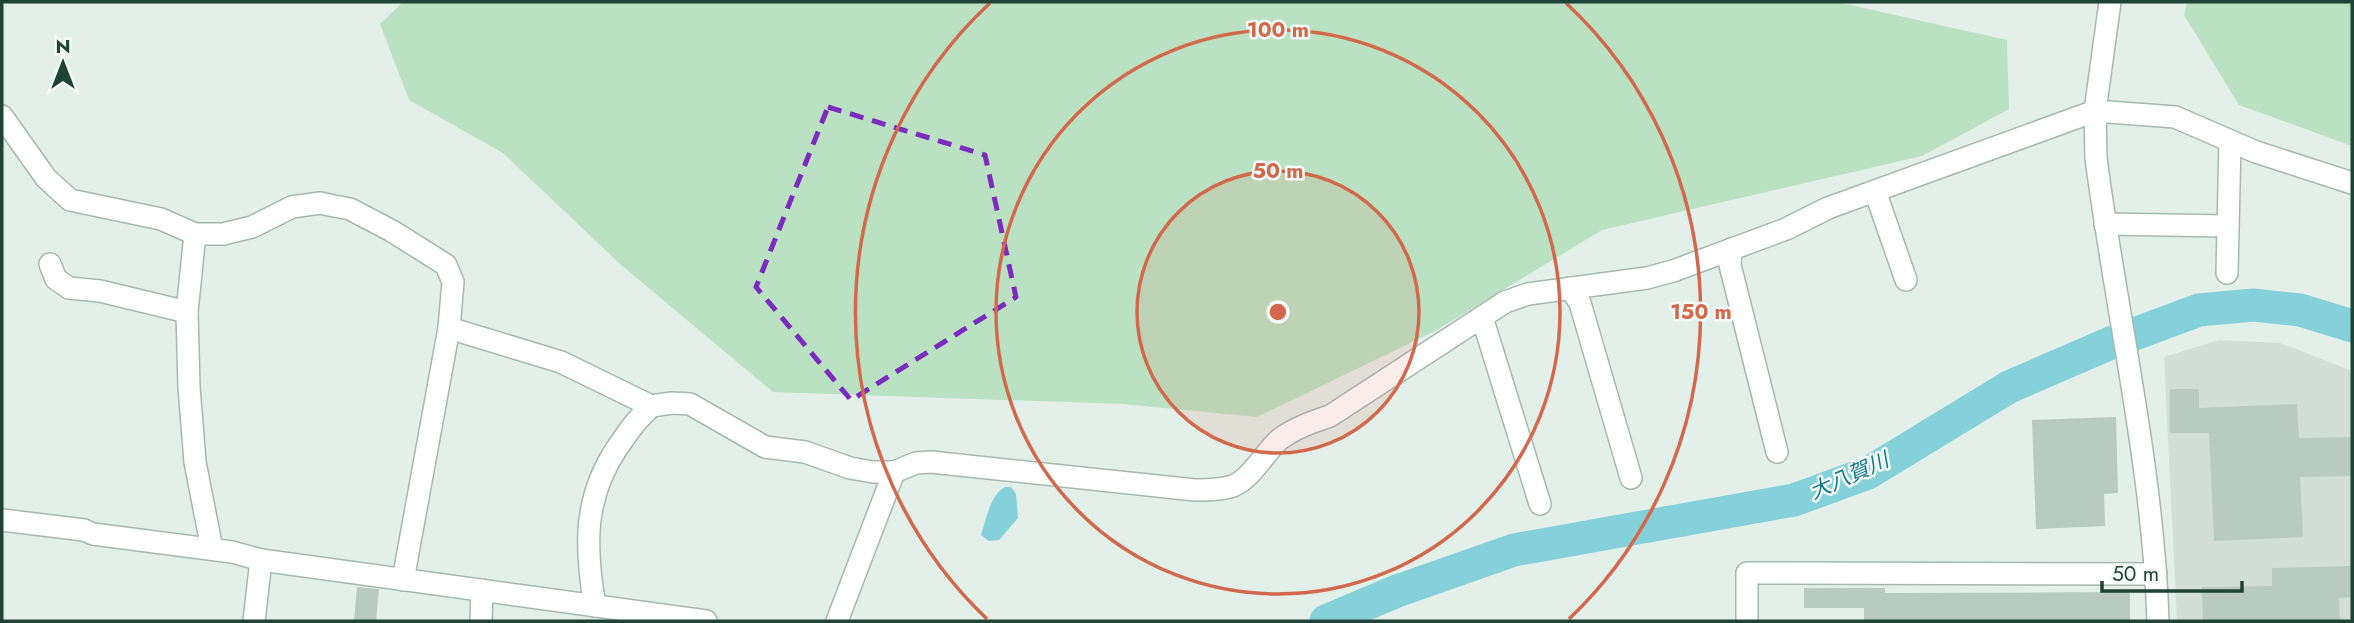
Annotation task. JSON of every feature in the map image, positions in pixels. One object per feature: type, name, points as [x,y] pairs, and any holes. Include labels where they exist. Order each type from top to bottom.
[{"type":"street","points":[[2110,2],[2095,111],[2096,159],[2146,471],[2158,621]]},
{"type":"street","points":[[449,328],[561,362],[651,406],[690,404],[765,447],[805,452],[850,468],[894,472],[916,463],[931,462],[1195,490],[1220,489],[1234,485],[1246,476],[1280,439],[1300,426],[1330,416],[1505,302],[1528,293],[1647,278],[1786,229],[1828,208],[2095,111],[2175,117],[2231,142],[2352,183]]},
{"type":"street","points":[[2,116],[46,178],[70,200],[161,219],[195,233],[223,234],[240,231],[292,207],[307,204],[351,209],[446,265],[453,282],[449,328],[403,580]]},
{"type":"street","points":[[2227,273],[2231,142]]},
{"type":"street","points":[[1875,191],[1906,280]]},
{"type":"street","points":[[2105,224],[2228,226]]},
{"type":"street","points":[[195,233],[187,312],[189,387],[195,462],[212,549]]},
{"type":"street","points":[[1731,249],[1730,265],[1777,452]]},
{"type":"street","points":[[50,264],[56,279],[69,288],[100,291],[187,312]]},
{"type":"street","points":[[1570,288],[1580,303],[1631,478]]},
{"type":"street","points":[[1482,317],[1540,504]]},
{"type":"street","points":[[595,606],[588,550],[589,514],[597,489],[615,452],[651,406]]},
{"type":"street","points":[[836,621],[894,472]]},
{"type":"street","points":[[2,520],[212,549],[403,580],[706,621]]},
{"type":"street","points":[[254,621],[261,559]]},
{"type":"street","points":[[1747,621],[1747,573],[2156,574]]},
{"type":"street","points":[[481,621],[482,590]]},
{"type":"highlighted area","points":[[828,107],[985,155],[1016,297],[851,400],[756,287]]},
{"type":"shaded area","points":[[2219,340],[2280,343],[2352,371],[2352,621],[2177,621],[2164,357]]},
{"type":"green space","points":[[403,2],[1837,2],[2007,40],[2009,109],[1922,156],[1602,230],[1435,331],[1257,417],[1123,404],[773,392],[620,264],[503,153],[409,100],[380,24]]},
{"type":"green space","points":[[2187,2],[2352,2],[2352,146],[2239,105],[2184,15]]},
{"type":"water","points":[[1005,487],[1011,487],[1016,494],[1018,518],[999,540],[989,541],[981,535],[992,502]]},
{"type":"building","points":[[2170,389],[2199,389],[2199,408],[2297,404],[2299,438],[2352,437],[2352,476],[2300,477],[2303,537],[2214,541],[2209,433],[2170,433]]},
{"type":"building","points":[[2116,417],[2118,493],[2104,494],[2105,526],[2036,529],[2032,420]]},
{"type":"building","points":[[2352,566],[2352,597],[2339,598],[2340,621],[2203,621],[2202,587],[2272,586],[2272,568]]},
{"type":"building","points":[[357,587],[379,589],[376,621],[354,621]]},
{"type":"building","points":[[1804,588],[1885,588],[1885,593],[2130,592],[2130,621],[1864,621],[1864,608],[1804,608]]},
{"type":"waterway","name":"大八賀川","points":[[1326,621],[1397,591],[1514,550],[1794,500],[1868,473],[2009,387],[2113,342],[2199,310],[2253,305],[2300,310],[2352,326]]}]
